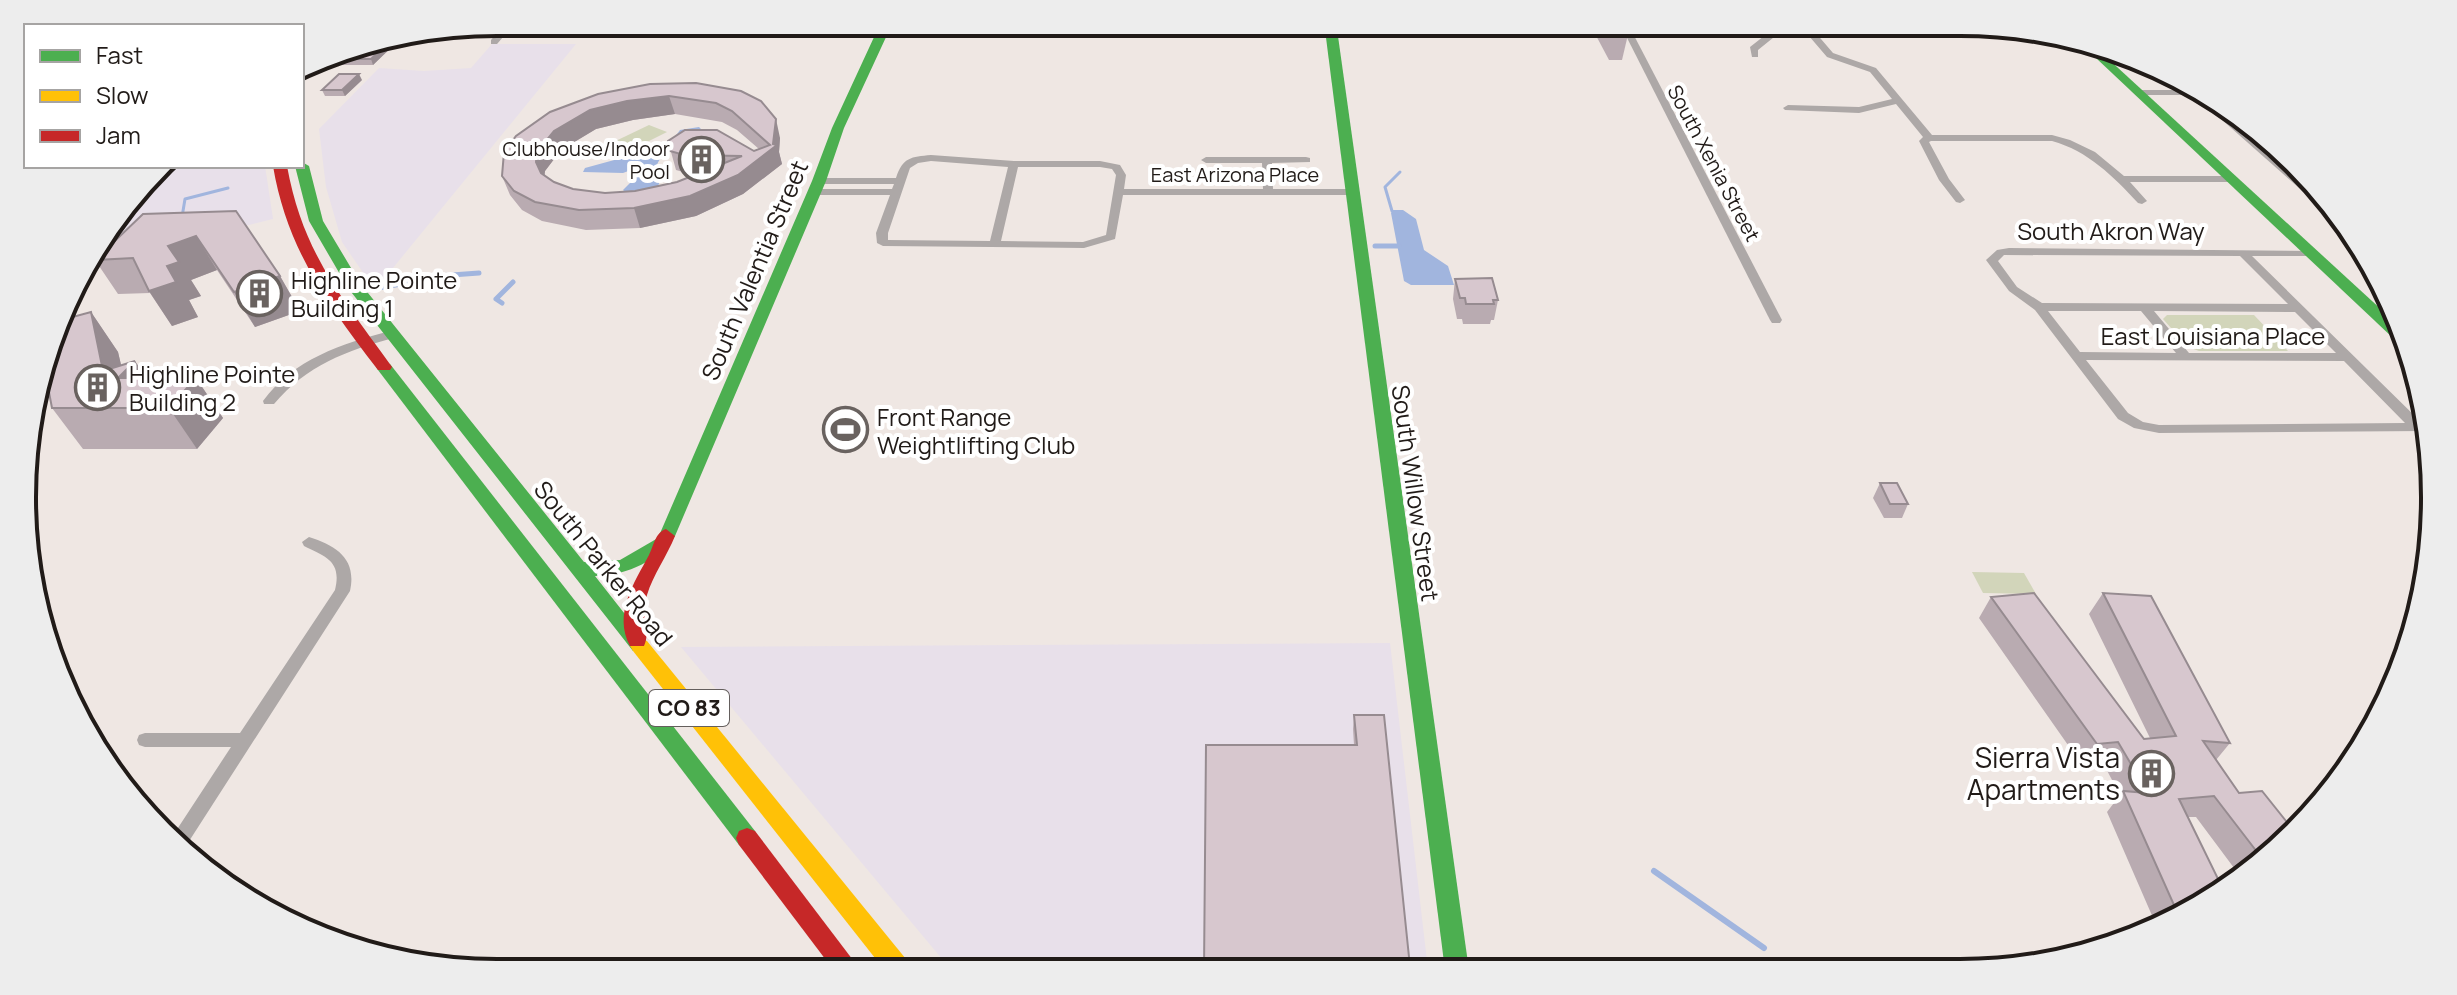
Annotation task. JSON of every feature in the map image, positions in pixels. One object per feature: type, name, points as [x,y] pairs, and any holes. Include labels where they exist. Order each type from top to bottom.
[{"type":"street","points":[[494,42],[499,36]]},
{"type":"street","name":"South Valentia Street","points":[[637,642],[632,613],[635,592],[656,563],[817,186],[838,128],[881,36]]},
{"type":"street","name":"South Willow Street","points":[[1332,36],[1456,959]]},
{"type":"street","name":"South Xenia Street","points":[[1630,36],[1776,320]]},
{"type":"street","points":[[1755,55],[1753,49],[1770,36]]},
{"type":"street","points":[[1814,36],[1830,55],[1873,70],[1929,138]]},
{"type":"street","points":[[2100,58],[2387,324]]},
{"type":"street","points":[[2138,93],[2181,93]]},
{"type":"street","points":[[1788,108],[1859,110],[1897,101]]},
{"type":"street","points":[[1960,200],[1927,151],[1924,141],[1929,138],[2052,138],[2094,153],[2142,201]]},
{"type":"street","name":"East Arizona Place","points":[[898,187],[905,166],[915,160],[966,158],[1014,164],[1100,164],[1116,167],[1121,175],[1119,192],[1351,192]]},
{"type":"street","points":[[1206,160],[1306,160]]},
{"type":"street","points":[[1267,160],[1268,192]]},
{"type":"street","points":[[995,244],[1014,164]]},
{"type":"street","name":"CO 83","points":[[280,168],[288,212],[304,254],[331,298],[840,959]]},
{"type":"street","name":"South Parker Road","points":[[302,168],[310,205],[328,249],[390,335],[891,959]]},
{"type":"street","points":[[2122,179],[2231,179]]},
{"type":"street","points":[[817,186],[898,187],[882,233],[883,243],[1084,245],[1105,241],[1114,231],[1119,192]]},
{"type":"street","name":"South Akron Way","points":[[2310,253],[2009,251],[1992,260],[2013,289],[2039,307],[2123,416],[2149,428],[2415,427]]},
{"type":"street","points":[[2243,253],[2414,422]]},
{"type":"street","points":[[2039,307],[2297,308]]},
{"type":"street","points":[[2144,307],[2185,356]]},
{"type":"street","points":[[269,401],[280,386],[299,372],[390,335]]},
{"type":"street","name":"East Louisiana Place","points":[[2078,356],[2347,357]]},
{"type":"street","points":[[578,569],[606,571],[628,567],[647,557],[666,536]]},
{"type":"street","points":[[183,835],[342,591],[346,575],[343,565],[333,555],[309,542]]},
{"type":"street","points":[[566,603],[582,603],[601,597],[656,563]]},
{"type":"street","points":[[145,740],[246,740]]},
{"type":"shaded area","points":[[492,44],[576,44],[375,290],[342,242],[326,187],[319,129],[379,68],[424,71],[471,68]]},
{"type":"shaded area","points":[[174,168],[265,168],[273,219],[105,260],[131,217]]},
{"type":"shaded area","points":[[1390,643],[1427,959],[942,959],[681,647]]},
{"type":"green space","points":[[649,125],[667,132],[619,156],[601,148]]},
{"type":"green space","points":[[2167,315],[2254,315],[2288,351],[2199,351],[2188,347],[2163,319]]},
{"type":"green space","points":[[1972,572],[2024,573],[2036,594],[1983,593]]},
{"type":"water","points":[[699,127],[704,132],[669,151],[658,162],[656,169],[661,179],[658,186],[626,193],[623,190],[639,174],[639,167],[623,173],[583,172],[585,168],[669,145],[680,130]]},
{"type":"water","points":[[1393,210],[1403,210],[1416,219],[1424,250],[1448,266],[1454,285],[1411,285],[1404,281],[1391,213]]},
{"type":"building","points":[[378,52],[371,59],[353,59]]},
{"type":"building","points":[[339,74],[359,74],[342,90],[322,90]]},
{"type":"building","points":[[696,83],[741,91],[761,101],[776,119],[773,144],[777,145],[738,175],[690,196],[634,208],[579,210],[535,202],[514,191],[502,176],[504,152],[516,136],[550,112],[598,94],[650,84]],"holes":[[[669,96],[716,103],[732,111],[770,145],[754,151],[717,130],[685,130],[668,141],[670,151],[684,155],[742,156],[677,182],[635,191],[605,193],[573,189],[541,173],[536,162],[537,152],[554,131],[590,110],[627,101]]]},
{"type":"building","points":[[236,211],[280,276],[234,292],[196,236],[168,246],[179,262],[167,266],[176,282],[149,291],[133,258],[103,260],[113,243],[143,214]]},
{"type":"building","points":[[1492,278],[1498,300],[1493,300],[1494,304],[1466,304],[1465,298],[1460,298],[1455,279]]},
{"type":"building","points":[[91,312],[103,371],[135,361],[118,378],[196,378],[169,408],[52,408],[49,391],[73,317]]},
{"type":"building","points":[[1880,483],[1897,483],[1908,504],[1890,504]]},
{"type":"building","points":[[2034,593],[2144,739],[2176,736],[2103,593],[2151,596],[2230,743],[2203,741],[2239,793],[2262,791],[2287,823],[2256,851],[2214,796],[2179,799],[2218,879],[2174,906],[2123,791],[2148,793],[2118,742],[2097,744],[1991,597]]},
{"type":"building","points":[[1354,715],[1384,715],[1408,959],[1204,959],[1206,745],[1357,745]]},
{"type":"waterway","points":[[1392,211],[1385,187],[1400,172]]},
{"type":"waterway","points":[[182,217],[185,199],[228,188]]},
{"type":"waterway","points":[[1375,246],[1399,246]]},
{"type":"waterway","points":[[407,283],[438,276],[479,273]]},
{"type":"waterway","points":[[502,303],[496,299],[513,282]]},
{"type":"waterway","points":[[378,288],[401,284]]},
{"type":"waterway","points":[[1654,871],[1764,948]]},
{"type":"traffic: fast","points":[[666,536],[819,181],[838,128],[881,36]]},
{"type":"traffic: fast","points":[[1332,36],[1456,959]]},
{"type":"traffic: fast","points":[[2100,58],[2387,324]]},
{"type":"traffic: fast","points":[[303,168],[316,221],[353,285],[640,646]]},
{"type":"traffic: fast","points":[[384,367],[747,838]]},
{"type":"traffic: fast","points":[[578,569],[601,569],[632,563],[659,544]]},
{"type":"traffic: slow","points":[[640,646],[891,959]]},
{"type":"traffic: jam","points":[[280,168],[293,223],[317,274],[384,367]]},
{"type":"traffic: jam","points":[[637,641],[634,622],[637,595],[666,536]]},
{"type":"traffic: jam","points":[[747,838],[840,959]]},
{"type":"place","name":"Clubhouse/Indoor Pool","points":[[701,160]]},
{"type":"place","name":"Highline Pointe Building 1","points":[[260,293]]},
{"type":"place","name":"Highline Pointe Building 2","points":[[98,387]]},
{"type":"place","name":"Front Range Weightlifting Club","points":[[846,430]]},
{"type":"place","name":"Sierra Vista Apartments","points":[[2151,773]]}]
